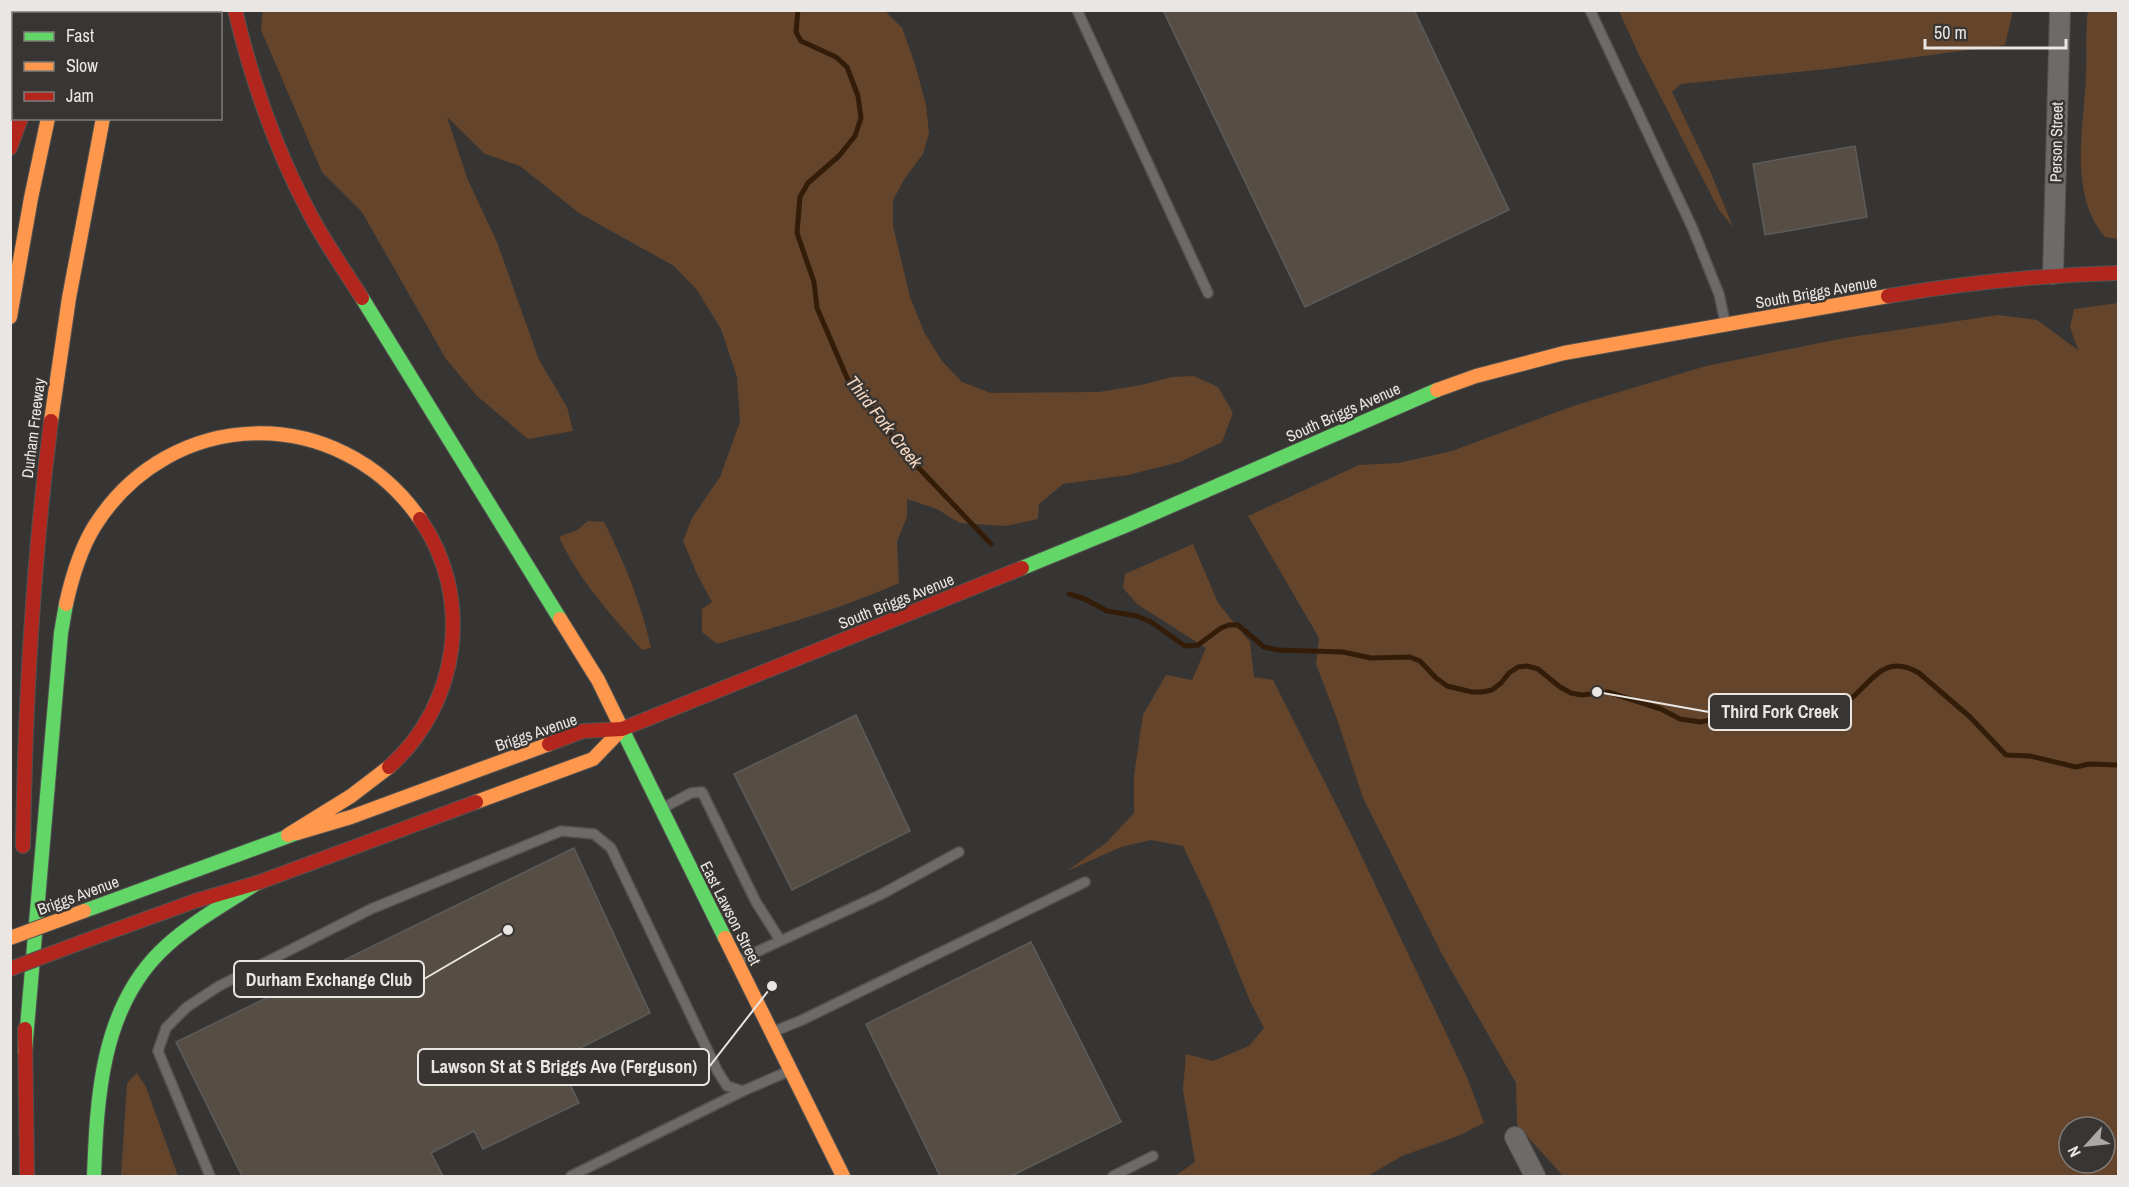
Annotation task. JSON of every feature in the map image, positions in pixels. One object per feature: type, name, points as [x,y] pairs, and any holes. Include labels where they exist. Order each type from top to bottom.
[{"type":"main road","name":"East Lawson Street","points":[[235,10],[250,76],[262,111],[275,145],[312,218],[597,680],[843,1176]]},
{"type":"main road","points":[[10,148],[20,120]]},
{"type":"main road","points":[[10,317],[48,120]]},
{"type":"main road","name":"Durham Freeway","points":[[23,865],[26,712],[39,510],[66,311],[103,120]]},
{"type":"main road","name":"South Briggs Avenue","points":[[622,729],[1117,529],[1430,393],[1476,376],[1564,353],[1942,287],[2003,278],[2053,274],[2118,273]]},
{"type":"main road","points":[[25,1051],[61,633],[79,558],[90,533],[104,513],[120,493],[139,476],[184,448],[234,433],[286,433],[310,438],[344,452],[376,471],[394,487],[424,524],[444,564],[453,606],[453,638],[448,670],[433,711],[422,730],[391,765],[371,781],[288,836]]},
{"type":"main road","name":"Briggs Avenue","points":[[10,938],[288,836],[351,817],[583,731],[622,729]]},
{"type":"main road","points":[[10,969],[195,901],[257,883],[593,759],[622,729]]},
{"type":"main road","points":[[94,1176],[96,1117],[102,1070],[116,1020],[129,991],[147,966],[168,946],[257,883]]},
{"type":"main road","points":[[24,913],[27,1176]]},
{"type":"street","name":"Person Street","points":[[2053,274],[2060,10]]},
{"type":"street","points":[[1515,1137],[1535,1176]]},
{"type":"lane","points":[[1077,10],[1208,292]]},
{"type":"lane","points":[[1590,10],[1692,227],[1719,294],[1726,325]]},
{"type":"lane","points":[[661,809],[691,793],[702,792],[756,902],[780,940]]},
{"type":"lane","points":[[210,1176],[158,1051],[166,1028],[187,1006],[219,986],[371,909],[561,831],[594,834],[611,848],[718,1072],[727,1086],[743,1091]]},
{"type":"lane","points":[[737,961],[880,895],[959,852]]},
{"type":"lane","points":[[772,1032],[802,1020],[1084,882]]},
{"type":"lane","points":[[571,1176],[743,1091],[791,1070]]},
{"type":"lane","points":[[1113,1176],[1153,1156]]},
{"type":"shaded area","points":[[263,10],[885,11],[902,28],[915,64],[926,105],[929,133],[923,154],[905,178],[893,200],[893,226],[910,297],[924,332],[942,361],[962,382],[991,393],[1099,392],[1172,377],[1194,376],[1218,387],[1233,413],[1222,442],[1180,462],[1128,475],[1063,484],[1039,504],[1038,519],[1005,526],[960,523],[937,509],[907,499],[907,517],[897,541],[899,583],[832,609],[717,644],[702,632],[702,609],[712,602],[683,541],[692,518],[720,477],[740,422],[737,377],[721,329],[697,290],[674,266],[579,213],[520,166],[485,154],[447,117],[467,178],[497,242],[539,360],[567,407],[573,431],[528,439],[477,396],[446,359],[362,212],[322,172],[261,30]]},
{"type":"shaded area","points":[[1619,11],[2013,11],[2005,45],[1827,69],[1681,84],[1672,92],[1710,171],[1733,227],[1719,210],[1639,55]]},
{"type":"shaded area","points":[[2088,11],[2118,11],[2118,239],[2105,237],[2093,220],[2082,181],[2081,139]]},
{"type":"shaded area","points":[[2118,303],[2118,1176],[1563,1176],[1517,1125],[1516,1083],[1442,954],[1363,798],[1316,664],[1319,638],[1248,516],[1359,465],[1398,463],[1452,451],[1576,405],[1706,366],[1844,338],[1998,315],[2037,320],[2078,350],[2070,327],[2074,309]]},
{"type":"shaded area","points":[[588,521],[604,522],[612,537],[637,599],[651,648],[642,650],[608,610],[576,568],[559,537],[577,530]]},
{"type":"shaded area","points":[[1193,544],[1218,603],[1250,642],[1254,677],[1273,680],[1350,832],[1467,1077],[1484,1123],[1458,1136],[1402,1156],[1368,1176],[1175,1176],[1195,1162],[1183,1090],[1186,1054],[1213,1061],[1249,1046],[1264,1028],[1250,1001],[1212,907],[1183,846],[1151,840],[1121,847],[1067,871],[1106,843],[1134,813],[1134,775],[1143,715],[1166,675],[1192,680],[1206,648],[1137,604],[1123,588],[1125,574]]},
{"type":"shaded area","points":[[137,1073],[146,1087],[178,1176],[121,1176],[127,1083]]},
{"type":"building","points":[[1163,10],[1414,10],[1509,210],[1305,307]]},
{"type":"building","points":[[1855,146],[1867,217],[1765,235],[1753,164]]},
{"type":"building","points":[[856,715],[910,831],[792,890],[734,774]]},
{"type":"building","points":[[574,848],[650,1013],[558,1059],[579,1103],[483,1149],[474,1131],[431,1153],[443,1176],[242,1176],[176,1042]]},
{"type":"building","points":[[1031,942],[1121,1122],[1011,1176],[940,1176],[866,1024]]},
{"type":"waterway","name":"Third Fork Creek","points":[[798,10],[796,32],[801,41],[836,57],[847,67],[858,96],[861,118],[855,136],[839,156],[808,183],[800,197],[797,233],[814,282],[817,308],[848,380],[913,462],[991,544]]},
{"type":"waterway","name":"Third Fork Creek","points":[[1069,594],[1085,599],[1107,611],[1137,616],[1151,622],[1185,646],[1198,645],[1221,628],[1238,625],[1264,647],[1278,650],[1343,652],[1371,658],[1410,657],[1420,661],[1447,686],[1472,692],[1492,690],[1509,673],[1518,667],[1527,666],[1538,669],[1571,693],[1582,695],[1608,692],[1661,709],[1680,719],[1700,722],[1737,709],[1770,709],[1812,702],[1847,702],[1879,672],[1896,666],[1907,667],[1919,673],[1970,717],[2006,755],[2030,756],[2076,767],[2089,764],[2118,765]]},
{"type":"traffic: fast","points":[[362,298],[560,619]]},
{"type":"traffic: fast","points":[[1022,568],[1127,525],[1437,390]]},
{"type":"traffic: fast","points":[[25,1051],[61,633],[66,604]]},
{"type":"traffic: fast","points":[[622,729],[725,938]]},
{"type":"traffic: fast","points":[[84,911],[297,833]]},
{"type":"traffic: fast","points":[[94,1176],[97,1116],[106,1057],[125,1001],[140,975],[171,942],[194,924],[257,883]]},
{"type":"traffic: slow","points":[[10,317],[48,120]]},
{"type":"traffic: slow","points":[[51,421],[69,298],[103,120]]},
{"type":"traffic: slow","points":[[1437,390],[1476,376],[1564,353],[1888,296]]},
{"type":"traffic: slow","points":[[66,604],[77,564],[89,536],[127,487],[166,458],[209,440],[255,433],[301,438],[346,454],[386,481],[420,519]]},
{"type":"traffic: slow","points":[[560,619],[598,680],[622,729]]},
{"type":"traffic: slow","points":[[476,802],[593,759],[622,729]]},
{"type":"traffic: slow","points":[[297,833],[351,817],[549,744]]},
{"type":"traffic: slow","points":[[288,835],[351,796],[389,767]]},
{"type":"traffic: slow","points":[[10,938],[84,911]]},
{"type":"traffic: slow","points":[[725,938],[843,1176]]},
{"type":"traffic: jam","points":[[235,10],[257,90],[287,167],[329,247],[362,298]]},
{"type":"traffic: jam","points":[[10,148],[20,120]]},
{"type":"traffic: jam","points":[[1888,296],[2003,280],[2118,273]]},
{"type":"traffic: jam","points":[[23,846],[31,633],[39,527],[51,421]]},
{"type":"traffic: jam","points":[[389,767],[413,741],[431,713],[444,681],[451,649],[453,615],[448,582],[437,549],[420,519]]},
{"type":"traffic: jam","points":[[549,744],[583,731],[622,729],[1022,568]]},
{"type":"traffic: jam","points":[[82,942],[195,901],[257,883],[476,802]]},
{"type":"traffic: jam","points":[[10,969],[82,942]]},
{"type":"traffic: jam","points":[[25,1029],[27,1176]]},
{"type":"place","name":"Third Fork Creek","points":[[1597,692]]},
{"type":"place","name":"Durham Exchange Club","points":[[508,930]]},
{"type":"place","name":"Lawson St at S Briggs Ave (Ferguson)","points":[[772,986]]}]
